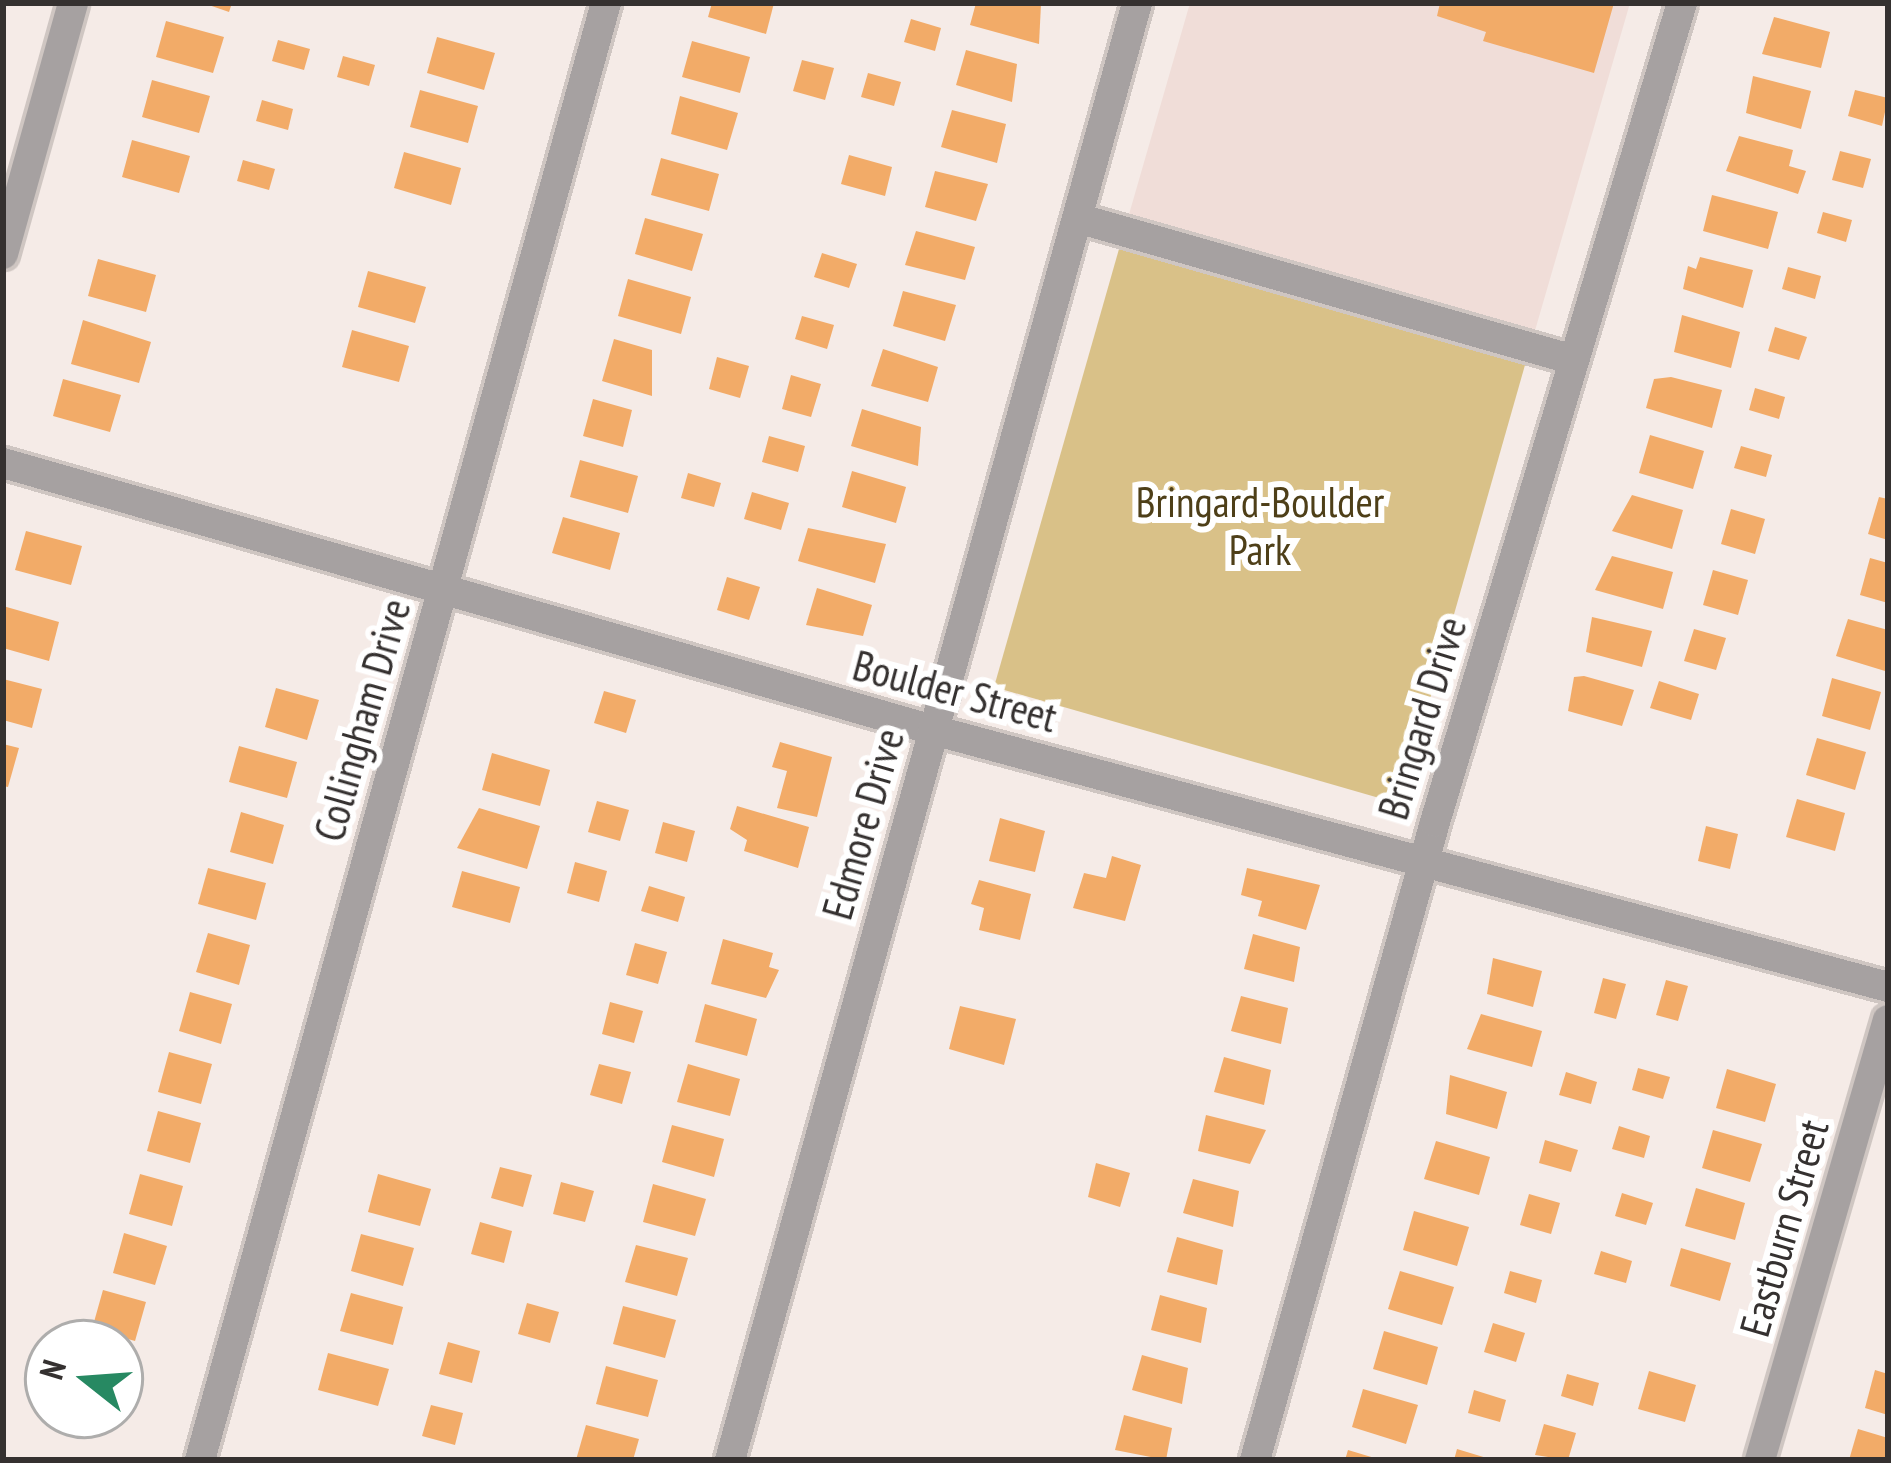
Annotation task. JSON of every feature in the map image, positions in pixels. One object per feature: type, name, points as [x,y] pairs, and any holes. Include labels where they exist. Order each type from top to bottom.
[{"type":"street","points":[[3,254],[74,3]]},
{"type":"street","name":"Collingham Drive","points":[[200,1460],[606,3]]},
{"type":"street","name":"Edmore Drive","points":[[730,1460],[1137,3]]},
{"type":"street","name":"Bringard Drive","points":[[1255,1460],[1424,859],[1682,3]]},
{"type":"street","points":[[1077,218],[1574,360]]},
{"type":"street","name":"Boulder Street","points":[[3,463],[933,730],[1888,987]]},
{"type":"street","name":"Eastburn Street","points":[[1760,1460],[1888,1020]]},
{"type":"shaded area","points":[[1190,3],[1630,3],[1525,365],[1119,249]]},
{"type":"green space","name":"Bringard-Boulder Park","points":[[1119,249],[1525,365],[1400,804],[994,687]]},
{"type":"building","points":[[203,3],[232,3],[229,12]]},
{"type":"building","points":[[712,3],[774,3],[766,34],[708,17]]},
{"type":"building","points":[[976,3],[1041,4],[1039,44],[970,25]]},
{"type":"building","points":[[1440,3],[1614,3],[1594,73],[1483,41],[1486,32],[1437,16]]},
{"type":"building","points":[[1774,17],[1830,32],[1821,68],[1762,54]]},
{"type":"building","points":[[911,19],[941,28],[935,51],[904,42]]},
{"type":"building","points":[[166,21],[224,37],[213,73],[156,57]]},
{"type":"building","points":[[437,37],[495,53],[484,90],[427,73]]},
{"type":"building","points":[[278,40],[310,49],[304,70],[272,61]]},
{"type":"building","points":[[692,41],[750,57],[740,93],[682,77]]},
{"type":"building","points":[[966,50],[1017,64],[1012,102],[956,85]]},
{"type":"building","points":[[343,56],[375,65],[369,86],[337,77]]},
{"type":"building","points":[[802,60],[834,68],[825,100],[793,91]]},
{"type":"building","points":[[868,73],[901,82],[894,106],[861,97]]},
{"type":"building","points":[[1753,76],[1811,91],[1801,129],[1746,113]]},
{"type":"building","points":[[152,80],[210,96],[199,133],[142,117]]},
{"type":"building","points":[[420,90],[478,106],[468,143],[410,127]]},
{"type":"building","points":[[1855,90],[1888,98],[1882,126],[1848,116]]},
{"type":"building","points":[[680,96],[738,113],[727,150],[671,134]]},
{"type":"building","points":[[262,100],[293,109],[288,130],[256,121]]},
{"type":"building","points":[[952,110],[1006,124],[997,163],[941,147]]},
{"type":"building","points":[[1739,136],[1793,150],[1789,166],[1806,171],[1798,194],[1726,171]]},
{"type":"building","points":[[132,140],[190,156],[179,193],[122,177]]},
{"type":"building","points":[[1840,151],[1871,159],[1863,188],[1832,180]]},
{"type":"building","points":[[404,152],[461,168],[451,205],[394,188]]},
{"type":"building","points":[[849,155],[892,167],[885,196],[841,184]]},
{"type":"building","points":[[661,158],[719,174],[709,211],[651,195]]},
{"type":"building","points":[[243,160],[275,169],[269,190],[237,181]]},
{"type":"building","points":[[935,171],[988,184],[976,221],[925,207]]},
{"type":"building","points":[[1712,195],[1778,212],[1768,249],[1703,231]]},
{"type":"building","points":[[1823,212],[1852,220],[1846,242],[1817,233]]},
{"type":"building","points":[[645,218],[703,234],[692,271],[635,254]]},
{"type":"building","points":[[916,231],[975,247],[965,280],[905,265]]},
{"type":"building","points":[[822,253],[857,264],[849,288],[814,277]]},
{"type":"building","points":[[1700,257],[1753,270],[1743,308],[1683,289],[1688,266],[1696,269]]},
{"type":"building","points":[[98,259],[156,275],[146,312],[88,296]]},
{"type":"building","points":[[1788,267],[1821,276],[1815,299],[1782,289]]},
{"type":"building","points":[[368,271],[426,287],[415,323],[358,307]]},
{"type":"building","points":[[628,279],[691,297],[681,334],[618,316]]},
{"type":"building","points":[[903,291],[956,305],[945,341],[893,326]]},
{"type":"building","points":[[1682,315],[1740,332],[1731,368],[1674,352]]},
{"type":"building","points":[[802,316],[834,325],[827,349],[795,339]]},
{"type":"building","points":[[83,320],[151,342],[139,383],[71,364]]},
{"type":"building","points":[[1775,327],[1807,337],[1799,360],[1768,351]]},
{"type":"building","points":[[352,330],[409,346],[399,382],[342,367]]},
{"type":"building","points":[[614,339],[652,350],[652,396],[602,381]]},
{"type":"building","points":[[883,349],[938,367],[928,402],[871,386]]},
{"type":"building","points":[[717,357],[749,366],[740,398],[709,389]]},
{"type":"building","points":[[791,375],[821,384],[811,417],[782,409]]},
{"type":"building","points":[[1671,377],[1722,390],[1712,428],[1646,408],[1654,379]]},
{"type":"building","points":[[63,379],[121,395],[110,432],[53,416]]},
{"type":"building","points":[[1755,388],[1785,397],[1779,419],[1749,410]]},
{"type":"building","points":[[593,399],[632,410],[623,447],[583,436]]},
{"type":"building","points":[[862,409],[921,427],[918,466],[851,446]]},
{"type":"building","points":[[1650,435],[1704,451],[1693,489],[1639,473]]},
{"type":"building","points":[[769,436],[805,446],[798,472],[762,462]]},
{"type":"building","points":[[1741,446],[1772,455],[1766,477],[1734,468]]},
{"type":"building","points":[[580,460],[638,476],[628,513],[570,497]]},
{"type":"building","points":[[852,471],[906,487],[896,523],[842,507]]},
{"type":"building","points":[[688,473],[721,483],[714,507],[681,498]]},
{"type":"building","points":[[752,492],[789,503],[781,530],[744,519]]},
{"type":"building","points":[[1632,495],[1683,510],[1672,549],[1612,531]]},
{"type":"building","points":[[1879,497],[1888,499],[1888,540],[1868,534]]},
{"type":"building","points":[[1731,509],[1765,519],[1755,554],[1721,544]]},
{"type":"building","points":[[563,517],[620,533],[610,570],[552,553]]},
{"type":"building","points":[[808,528],[886,544],[875,583],[798,561]]},
{"type":"building","points":[[26,531],[82,546],[71,585],[15,570]]},
{"type":"building","points":[[1612,556],[1673,572],[1663,609],[1595,590]]},
{"type":"building","points":[[1870,558],[1888,563],[1888,603],[1860,595]]},
{"type":"building","points":[[1713,570],[1748,580],[1738,615],[1703,605]]},
{"type":"building","points":[[727,577],[760,587],[749,620],[717,610]]},
{"type":"building","points":[[817,588],[872,605],[863,636],[806,625]]},
{"type":"building","points":[[3,606],[59,622],[49,661],[3,648]]},
{"type":"building","points":[[1592,617],[1652,631],[1642,667],[1586,652]]},
{"type":"building","points":[[1848,619],[1888,630],[1885,671],[1836,656]]},
{"type":"building","points":[[1694,629],[1726,638],[1716,670],[1684,661]]},
{"type":"building","points":[[1574,677],[1634,690],[1622,726],[1568,711]]},
{"type":"building","points":[[1832,678],[1881,692],[1870,730],[1822,716]]},
{"type":"building","points":[[3,679],[42,689],[32,728],[3,720]]},
{"type":"building","points":[[1659,681],[1699,694],[1691,720],[1650,708]]},
{"type":"building","points":[[276,688],[319,700],[307,740],[265,727]]},
{"type":"building","points":[[604,691],[636,700],[626,733],[594,723]]},
{"type":"building","points":[[1817,738],[1866,752],[1855,790],[1806,775]]},
{"type":"building","points":[[780,742],[832,757],[817,817],[777,808],[787,771],[772,767]]},
{"type":"building","points":[[3,744],[19,748],[8,787],[3,786]]},
{"type":"building","points":[[239,746],[297,762],[287,798],[229,782]]},
{"type":"building","points":[[492,753],[550,770],[540,806],[482,790]]},
{"type":"building","points":[[1797,799],[1845,813],[1835,851],[1786,837]]},
{"type":"building","points":[[597,801],[629,810],[620,841],[588,832]]},
{"type":"building","points":[[737,806],[809,827],[798,868],[744,851],[747,840],[730,829]]},
{"type":"building","points":[[479,808],[540,826],[527,869],[457,848]]},
{"type":"building","points":[[241,812],[284,825],[273,864],[230,852]]},
{"type":"building","points":[[1000,818],[1045,831],[1035,872],[989,861]]},
{"type":"building","points":[[663,822],[695,831],[687,862],[655,853]]},
{"type":"building","points":[[1706,826],[1738,834],[1730,869],[1698,861]]},
{"type":"building","points":[[1112,856],[1141,865],[1125,921],[1073,908],[1084,873],[1106,878]]},
{"type":"building","points":[[575,862],[607,871],[599,902],[567,893]]},
{"type":"building","points":[[208,868],[266,883],[256,920],[198,904]]},
{"type":"building","points":[[1247,868],[1320,885],[1306,930],[1258,916],[1262,901],[1241,895]]},
{"type":"building","points":[[462,871],[520,887],[510,923],[452,907]]},
{"type":"building","points":[[979,880],[1031,894],[1020,940],[979,930],[984,908],[971,904]]},
{"type":"building","points":[[649,886],[685,897],[678,922],[641,911]]},
{"type":"building","points":[[208,933],[250,945],[239,985],[196,972]]},
{"type":"building","points":[[1253,934],[1300,947],[1294,982],[1244,969]]},
{"type":"building","points":[[723,939],[773,953],[769,967],[779,970],[766,998],[711,984]]},
{"type":"building","points":[[635,943],[667,952],[658,984],[626,975]]},
{"type":"building","points":[[1493,958],[1542,971],[1533,1007],[1487,994]]},
{"type":"building","points":[[1603,978],[1626,984],[1616,1019],[1594,1013]]},
{"type":"building","points":[[1666,980],[1688,986],[1678,1021],[1656,1015]]},
{"type":"building","points":[[190,992],[232,1004],[221,1044],[179,1031]]},
{"type":"building","points":[[1241,996],[1288,1008],[1281,1044],[1231,1031]]},
{"type":"building","points":[[610,1002],[643,1011],[634,1043],[602,1034]]},
{"type":"building","points":[[705,1004],[757,1019],[747,1056],[695,1042]]},
{"type":"building","points":[[960,1006],[1016,1019],[1004,1065],[949,1049]]},
{"type":"building","points":[[1481,1014],[1542,1031],[1532,1067],[1467,1049]]},
{"type":"building","points":[[169,1052],[212,1064],[201,1104],[158,1092]]},
{"type":"building","points":[[1224,1057],[1271,1070],[1264,1105],[1214,1092]]},
{"type":"building","points":[[599,1064],[631,1072],[622,1104],[590,1095]]},
{"type":"building","points":[[688,1064],[740,1079],[730,1116],[677,1102]]},
{"type":"building","points":[[1638,1068],[1670,1077],[1663,1099],[1632,1090]]},
{"type":"building","points":[[1727,1069],[1776,1084],[1765,1122],[1716,1108]]},
{"type":"building","points":[[1566,1072],[1597,1082],[1591,1104],[1559,1095]]},
{"type":"building","points":[[1450,1075],[1507,1092],[1497,1129],[1446,1114]]},
{"type":"building","points":[[158,1111],[201,1123],[190,1163],[147,1151]]},
{"type":"building","points":[[1206,1115],[1266,1130],[1250,1164],[1198,1151]]},
{"type":"building","points":[[672,1125],[724,1139],[714,1177],[662,1162]]},
{"type":"building","points":[[1619,1126],[1650,1136],[1644,1158],[1612,1149]]},
{"type":"building","points":[[1713,1130],[1762,1144],[1750,1182],[1702,1168]]},
{"type":"building","points":[[1545,1140],[1578,1150],[1571,1172],[1539,1163]]},
{"type":"building","points":[[1436,1141],[1490,1157],[1479,1195],[1424,1179]]},
{"type":"building","points":[[1096,1163],[1130,1173],[1120,1207],[1088,1197]]},
{"type":"building","points":[[500,1167],[532,1175],[523,1207],[491,1198]]},
{"type":"building","points":[[140,1174],[183,1186],[172,1226],[129,1214]]},
{"type":"building","points":[[378,1174],[431,1189],[420,1226],[368,1212]]},
{"type":"building","points":[[1193,1179],[1239,1191],[1233,1227],[1183,1213]]},
{"type":"building","points":[[561,1182],[594,1191],[585,1222],[553,1214]]},
{"type":"building","points":[[653,1184],[706,1199],[695,1236],[643,1222]]},
{"type":"building","points":[[1696,1188],[1745,1203],[1735,1240],[1685,1226]]},
{"type":"building","points":[[1622,1193],[1653,1203],[1646,1225],[1615,1216]]},
{"type":"building","points":[[1529,1194],[1560,1203],[1551,1234],[1520,1225]]},
{"type":"building","points":[[1414,1211],[1469,1227],[1457,1266],[1403,1250]]},
{"type":"building","points":[[480,1222],[512,1231],[504,1263],[471,1254]]},
{"type":"building","points":[[124,1233],[167,1246],[155,1285],[113,1273]]},
{"type":"building","points":[[361,1234],[414,1248],[403,1286],[351,1271]]},
{"type":"building","points":[[1177,1237],[1223,1250],[1217,1285],[1167,1272]]},
{"type":"building","points":[[636,1245],[688,1258],[677,1296],[625,1282]]},
{"type":"building","points":[[1681,1248],[1731,1263],[1720,1301],[1670,1286]]},
{"type":"building","points":[[1601,1251],[1632,1261],[1626,1283],[1594,1274]]},
{"type":"building","points":[[1400,1271],[1454,1287],[1442,1325],[1388,1309]]},
{"type":"building","points":[[1510,1271],[1542,1280],[1536,1303],[1504,1293]]},
{"type":"building","points":[[103,1290],[146,1302],[141,1319],[95,1319]]},
{"type":"building","points":[[351,1293],[403,1307],[393,1345],[340,1331]]},
{"type":"building","points":[[1160,1295],[1207,1308],[1201,1343],[1151,1330]]},
{"type":"building","points":[[527,1303],[559,1312],[550,1343],[518,1334]]},
{"type":"building","points":[[623,1306],[676,1320],[665,1358],[613,1344]]},
{"type":"building","points":[[1493,1323],[1525,1333],[1516,1362],[1484,1352]]},
{"type":"building","points":[[1384,1331],[1438,1347],[1427,1385],[1373,1369]]},
{"type":"building","points":[[448,1342],[480,1351],[472,1383],[439,1374]]},
{"type":"building","points":[[328,1353],[389,1369],[378,1406],[318,1390]]},
{"type":"building","points":[[1142,1355],[1188,1368],[1182,1404],[1132,1390]]},
{"type":"building","points":[[606,1366],[658,1380],[648,1417],[596,1404]]},
{"type":"building","points":[[1875,1370],[1888,1374],[1888,1415],[1865,1408]]},
{"type":"building","points":[[1649,1371],[1696,1385],[1685,1422],[1638,1409]]},
{"type":"building","points":[[1567,1374],[1599,1383],[1593,1406],[1561,1396]]},
{"type":"building","points":[[1363,1389],[1418,1405],[1406,1444],[1352,1427]]},
{"type":"building","points":[[1474,1390],[1506,1400],[1500,1422],[1468,1413]]},
{"type":"building","points":[[431,1405],[463,1413],[455,1445],[422,1436]]},
{"type":"building","points":[[1124,1415],[1172,1428],[1166,1460],[1115,1450]]},
{"type":"building","points":[[1544,1424],[1576,1433],[1568,1460],[1535,1455]]},
{"type":"building","points":[[586,1425],[639,1439],[633,1460],[576,1460]]},
{"type":"building","points":[[1858,1429],[1888,1438],[1888,1460],[1849,1460]]},
{"type":"building","points":[[1457,1449],[1490,1459],[1490,1460],[1454,1460]]},
{"type":"building","points":[[1348,1450],[1378,1459],[1378,1460],[1345,1460]]}]
